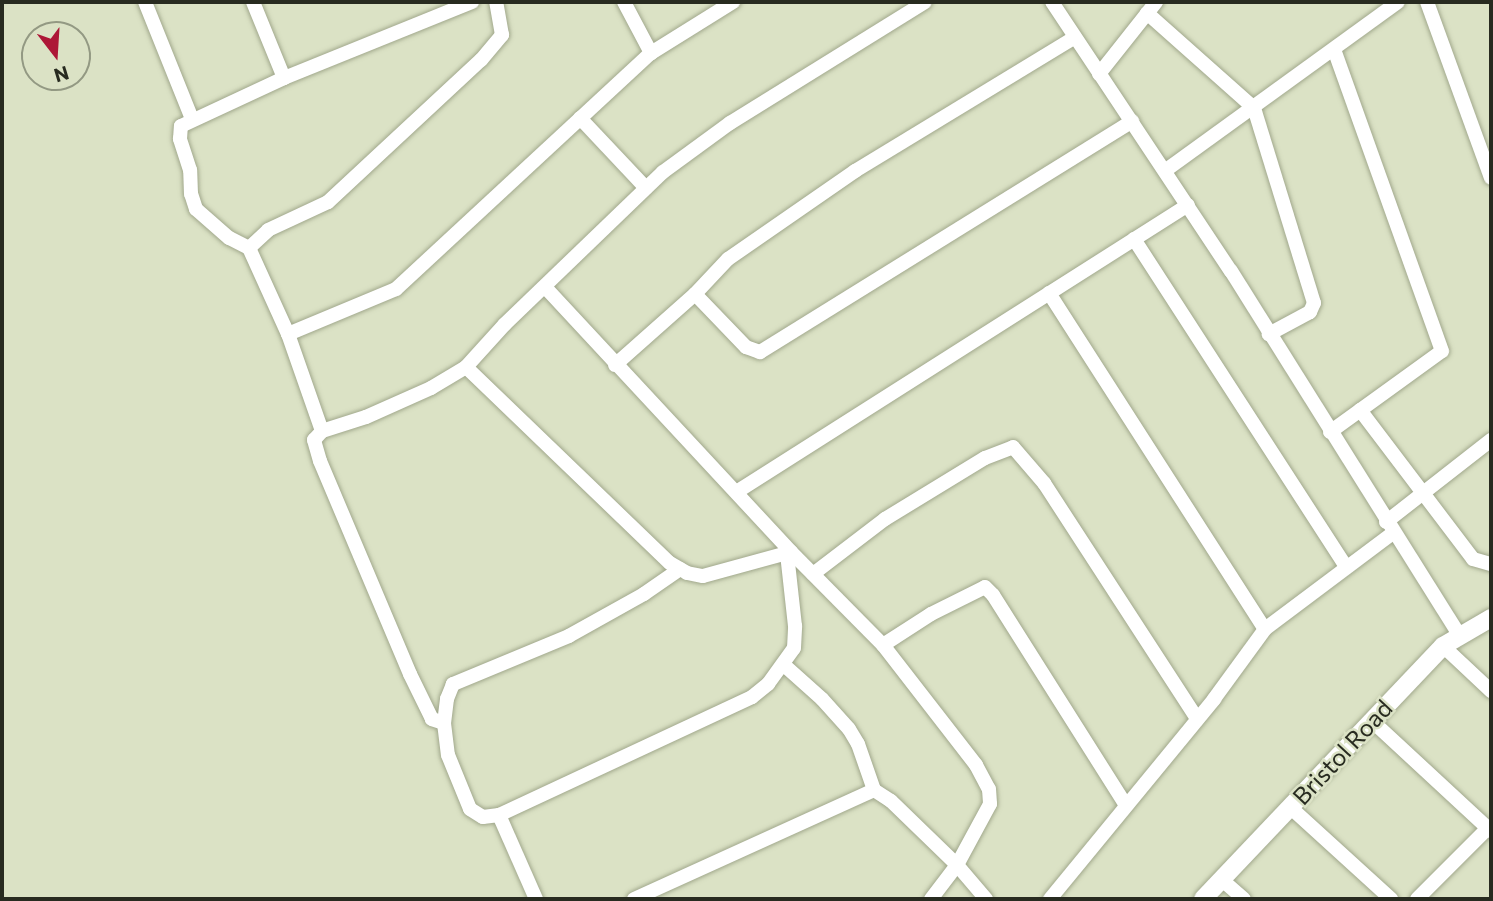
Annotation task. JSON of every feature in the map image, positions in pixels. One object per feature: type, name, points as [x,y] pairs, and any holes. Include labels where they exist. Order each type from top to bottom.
[{"type":"street","points":[[145,2],[192,119]]},
{"type":"street","points":[[253,2],[284,78]]},
{"type":"street","points":[[322,431],[288,334],[249,248],[229,238],[196,209],[191,194],[190,170],[179,131],[181,126],[192,119],[284,78],[472,2]]},
{"type":"street","points":[[249,248],[268,230],[328,202],[481,60],[502,34],[496,2]]},
{"type":"street","points":[[624,2],[651,53]]},
{"type":"street","points":[[288,334],[396,289],[651,53],[733,2]]},
{"type":"street","points":[[444,723],[432,719],[410,674],[320,461],[314,440],[322,431],[366,417],[431,388],[466,367],[646,187],[730,123],[925,2]]},
{"type":"street","points":[[1052,2],[1166,170],[1389,528],[1459,635]]},
{"type":"street","points":[[1166,170],[1398,2]]},
{"type":"street","points":[[1427,2],[1491,178]]},
{"type":"street","points":[[1099,74],[1152,8],[1254,108],[1314,303],[1310,312],[1269,334]]},
{"type":"street","points":[[615,365],[695,295],[728,259],[866,164],[1074,38]]},
{"type":"street","points":[[1330,432],[1442,351],[1334,50]]},
{"type":"street","points":[[580,118],[646,187]]},
{"type":"street","points":[[695,295],[746,347],[760,352],[1132,121]]},
{"type":"street","points":[[738,491],[1188,205]]},
{"type":"street","points":[[1134,239],[1346,567]]},
{"type":"street","points":[[545,287],[615,365],[738,491],[789,552],[883,645],[976,765],[989,789],[990,804],[957,865],[931,899]]},
{"type":"street","points":[[1049,293],[1265,629]]},
{"type":"street","points":[[466,367],[670,564],[709,575],[789,552]]},
{"type":"street","points":[[1360,410],[1425,492],[1473,559],[1491,564]]},
{"type":"street","points":[[1050,899],[1197,719],[1265,629],[1346,567],[1425,492],[1491,440]]},
{"type":"street","points":[[813,574],[885,519],[985,458],[1013,447],[1044,483],[1197,719]]},
{"type":"street","points":[[680,569],[644,594],[569,636],[453,684],[447,699],[444,723],[451,766],[470,808],[484,817],[499,815],[745,701],[768,684],[794,648],[789,552]]},
{"type":"street","points":[[883,645],[931,614],[985,587],[993,595],[1126,805]]},
{"type":"street","name":"Bristol Road","points":[[1203,899],[1443,646],[1491,618]]},
{"type":"street","points":[[1443,646],[1491,691]]},
{"type":"street","points":[[784,665],[822,699],[849,729],[858,744],[874,790],[891,802],[957,865],[986,899]]},
{"type":"street","points":[[1371,720],[1489,829],[1417,899]]},
{"type":"street","points":[[634,899],[874,790]]},
{"type":"street","points":[[1290,807],[1391,899]]},
{"type":"street","points":[[499,815],[536,899]]},
{"type":"street","points":[[1222,879],[1244,899]]},
{"type":"street","points":[[669,884],[676,899]]}]
